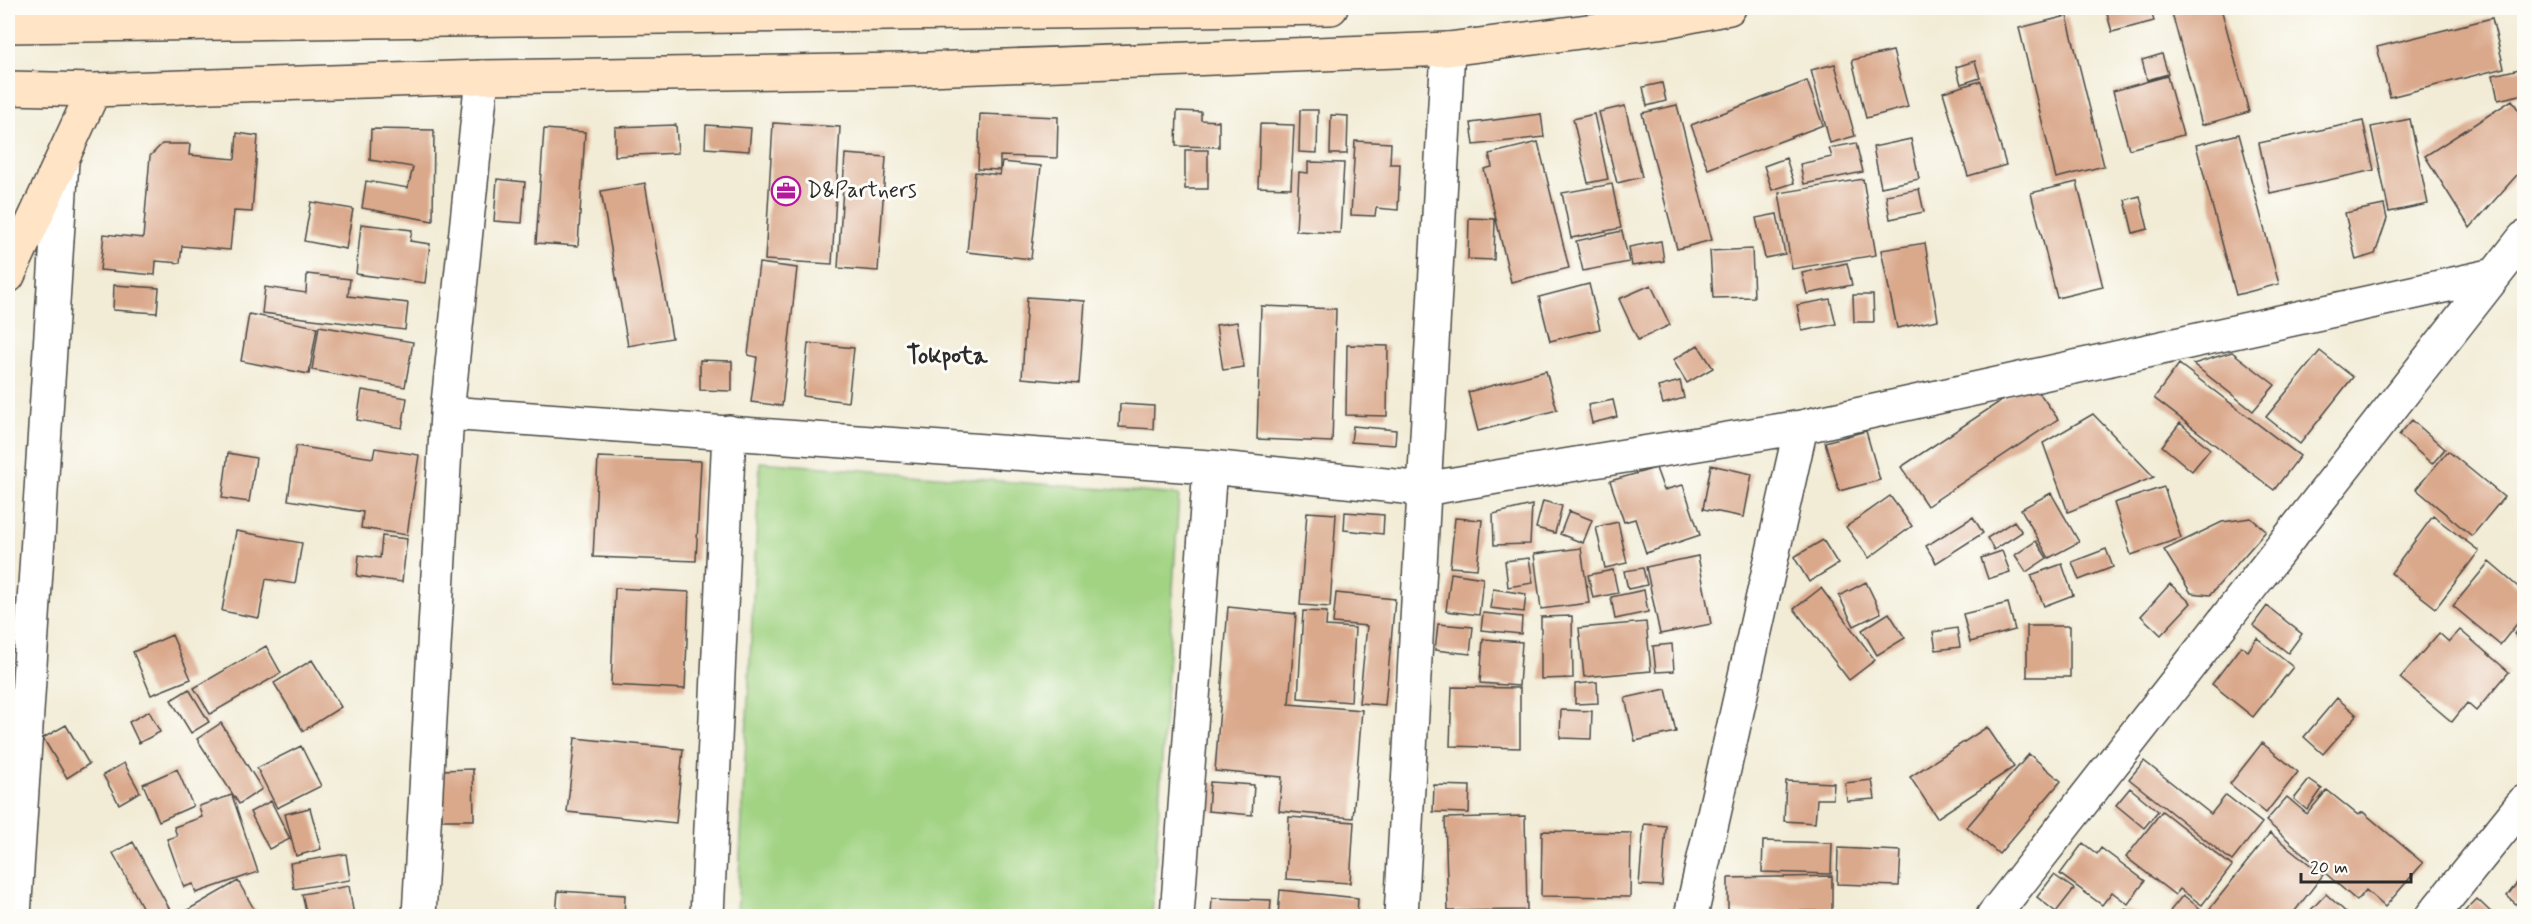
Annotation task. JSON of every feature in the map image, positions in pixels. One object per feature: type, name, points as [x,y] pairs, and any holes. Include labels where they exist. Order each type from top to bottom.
[{"type":"street","points":[[8,26],[902,10],[1317,8]]},
{"type":"street","points":[[8,88],[94,90],[482,77],[902,70],[1448,49],[1665,21],[1729,8]]},
{"type":"street","points":[[1401,916],[1448,49]]},
{"type":"street","points":[[419,916],[447,413],[482,77]]},
{"type":"street","points":[[8,276],[94,90]]},
{"type":"street","points":[[14,916],[62,159]]},
{"type":"street","points":[[1993,916],[2524,238]]},
{"type":"street","points":[[447,413],[1210,467],[1424,489],[1801,426],[2494,275]]},
{"type":"street","points":[[1691,916],[1801,426]]},
{"type":"street","points":[[707,916],[729,432]]},
{"type":"street","points":[[1177,916],[1210,467]]},
{"type":"street","points":[[2432,916],[2524,802]]},
{"type":"green space","points":[[760,462],[1179,495],[1152,916],[737,916]]},
{"type":"building","points":[[2150,8],[2154,21],[2112,32],[2106,10]]},
{"type":"building","points":[[2192,8],[2221,8],[2249,112],[2202,125],[2172,13]]},
{"type":"building","points":[[2067,16],[2104,166],[2056,178],[2019,28]]},
{"type":"building","points":[[2492,18],[2504,68],[2390,97],[2377,47]]},
{"type":"building","points":[[1893,51],[1908,107],[1866,118],[1852,60]]},
{"type":"building","points":[[2162,54],[2168,74],[2147,80],[2142,60]]},
{"type":"building","points":[[1975,61],[1980,78],[1961,84],[1956,67]]},
{"type":"building","points":[[1835,64],[1855,136],[1830,143],[1811,70]]},
{"type":"building","points":[[2524,68],[2524,94],[2498,100],[2493,75]]},
{"type":"building","points":[[2167,76],[2183,135],[2129,149],[2113,91]]},
{"type":"building","points":[[1807,81],[1823,125],[1708,169],[1691,125]]},
{"type":"building","points":[[1981,81],[2006,165],[1968,176],[1943,92]]},
{"type":"building","points":[[1662,83],[1666,101],[1647,106],[1643,87]]},
{"type":"building","points":[[2512,100],[2524,119],[2524,167],[2470,228],[2425,156]]},
{"type":"building","points":[[1677,105],[1712,240],[1677,249],[1642,113]]},
{"type":"building","points":[[1625,106],[1642,177],[1617,183],[1599,112]]},
{"type":"building","points":[[1300,110],[1318,110],[1317,153],[1299,152]]},
{"type":"building","points":[[1177,111],[1201,112],[1201,120],[1219,121],[1219,147],[1176,146]]},
{"type":"building","points":[[980,114],[1058,117],[1057,158],[1000,156],[1000,170],[978,169]]},
{"type":"building","points":[[1541,114],[1544,137],[1474,145],[1471,123]]},
{"type":"building","points":[[1594,114],[1608,179],[1588,183],[1573,119]]},
{"type":"building","points":[[1331,115],[1348,116],[1347,154],[1330,154]]},
{"type":"building","points":[[2410,119],[2428,204],[2389,212],[2371,127]]},
{"type":"building","points":[[2363,121],[2374,170],[2270,193],[2259,143]]},
{"type":"building","points":[[773,123],[840,127],[832,264],[765,260]]},
{"type":"building","points":[[1260,124],[1294,125],[1291,188],[1258,187]]},
{"type":"building","points":[[676,125],[678,153],[615,156],[615,127]]},
{"type":"building","points":[[706,125],[751,128],[749,151],[705,148]]},
{"type":"building","points":[[371,129],[434,130],[433,221],[362,208],[366,181],[408,188],[413,167],[370,160]]},
{"type":"building","points":[[544,129],[585,132],[578,246],[536,243]]},
{"type":"building","points":[[237,133],[258,136],[252,212],[234,211],[230,250],[182,246],[180,263],[156,261],[155,275],[100,270],[104,234],[143,238],[150,156],[162,144],[190,144],[189,155],[235,159]]},
{"type":"building","points":[[2239,134],[2279,284],[2236,295],[2196,145]]},
{"type":"building","points":[[1911,139],[1919,179],[1881,187],[1873,147]]},
{"type":"building","points":[[1355,141],[1391,143],[1390,164],[1400,164],[1398,210],[1376,208],[1375,216],[1351,215]]},
{"type":"building","points":[[1538,142],[1569,268],[1511,282],[1484,169],[1492,167],[1489,154]]},
{"type":"building","points":[[1856,143],[1863,172],[1804,184],[1800,164],[1832,157],[1829,148]]},
{"type":"building","points":[[1185,150],[1208,150],[1208,189],[1185,189]]},
{"type":"building","points":[[845,154],[886,157],[878,271],[838,268]]},
{"type":"building","points":[[1786,158],[1794,183],[1772,190],[1764,166]]},
{"type":"building","points":[[1002,162],[1041,166],[1031,259],[967,252],[975,172],[1000,175]]},
{"type":"building","points":[[1308,162],[1344,163],[1340,233],[1296,231],[1299,172],[1308,173]]},
{"type":"building","points":[[497,179],[525,182],[522,223],[494,221]]},
{"type":"building","points":[[1863,179],[1876,255],[1792,269],[1779,193]]},
{"type":"building","points":[[2077,182],[2103,287],[2057,298],[2031,193]]},
{"type":"building","points":[[645,183],[672,338],[628,346],[601,191]]},
{"type":"building","points":[[1612,184],[1621,228],[1571,238],[1562,193]]},
{"type":"building","points":[[1919,189],[1924,212],[1890,219],[1886,195]]},
{"type":"building","points":[[2140,196],[2148,229],[2133,233],[2125,200]]},
{"type":"building","points":[[311,202],[353,209],[346,249],[304,241]]},
{"type":"building","points":[[2384,205],[2387,219],[2375,254],[2356,260],[2345,213]]},
{"type":"building","points":[[1777,214],[1785,254],[1765,258],[1756,218]]},
{"type":"building","points":[[1469,218],[1495,219],[1494,260],[1468,259]]},
{"type":"building","points":[[361,224],[412,230],[410,241],[430,244],[425,283],[356,274]]},
{"type":"building","points":[[1622,231],[1629,262],[1583,271],[1576,241]]},
{"type":"building","points":[[1661,241],[1664,261],[1632,266],[1629,247]]},
{"type":"building","points":[[1925,243],[1938,320],[1897,328],[1881,250]]},
{"type":"building","points":[[1752,249],[1754,297],[1713,298],[1710,251]]},
{"type":"building","points":[[759,263],[797,268],[782,406],[751,402],[757,357],[748,355]]},
{"type":"building","points":[[1847,263],[1852,285],[1807,294],[1802,273]]},
{"type":"building","points":[[307,274],[350,279],[348,296],[408,303],[405,330],[262,313],[265,287],[306,293]]},
{"type":"building","points":[[1589,284],[1600,329],[1550,341],[1539,297]]},
{"type":"building","points":[[114,285],[159,288],[157,313],[113,310]]},
{"type":"building","points":[[1651,285],[1670,325],[1638,340],[1619,299]]},
{"type":"building","points":[[1853,295],[1873,295],[1874,322],[1854,322]]},
{"type":"building","points":[[1027,297],[1085,301],[1079,383],[1022,378]]},
{"type":"building","points":[[1830,299],[1836,324],[1802,331],[1797,305]]},
{"type":"building","points":[[1261,306],[1336,309],[1332,442],[1257,439]]},
{"type":"building","points":[[249,314],[317,327],[309,374],[241,361]]},
{"type":"building","points":[[1237,322],[1244,367],[1223,370],[1216,325]]},
{"type":"building","points":[[319,326],[413,342],[405,387],[312,370]]},
{"type":"building","points":[[808,343],[854,348],[848,402],[803,396]]},
{"type":"building","points":[[1347,345],[1388,346],[1387,416],[1346,415]]},
{"type":"building","points":[[1698,345],[1713,368],[1687,383],[1673,360]]},
{"type":"building","points":[[2320,351],[2353,377],[2300,444],[2266,417]]},
{"type":"building","points":[[2232,352],[2275,385],[2253,411],[2193,364]]},
{"type":"building","points":[[700,360],[732,361],[732,391],[700,390]]},
{"type":"building","points":[[2179,364],[2300,456],[2274,490],[2154,398]]},
{"type":"building","points":[[1546,371],[1557,410],[1478,431],[1468,392]]},
{"type":"building","points":[[1680,381],[1684,398],[1663,404],[1658,387]]},
{"type":"building","points":[[2031,381],[2058,419],[1927,506],[1901,467]]},
{"type":"building","points":[[362,390],[407,398],[402,428],[357,420]]},
{"type":"building","points":[[1613,400],[1617,417],[1592,423],[1588,405]]},
{"type":"building","points":[[1120,404],[1154,406],[1153,429],[1119,427]]},
{"type":"building","points":[[2093,414],[2154,477],[2068,512],[2043,443]]},
{"type":"building","points":[[2412,420],[2445,449],[2432,464],[2399,435]]},
{"type":"building","points":[[2180,423],[2210,449],[2192,471],[2162,446]]},
{"type":"building","points":[[1353,426],[1396,430],[1395,445],[1351,442]]},
{"type":"building","points":[[1866,431],[1880,480],[1839,491],[1825,442]]},
{"type":"building","points":[[296,446],[373,458],[375,448],[419,455],[407,535],[361,528],[363,512],[288,500]]},
{"type":"building","points":[[2448,451],[2504,497],[2472,536],[2416,489]]},
{"type":"building","points":[[228,453],[256,458],[249,502],[222,498]]},
{"type":"building","points":[[598,457],[701,461],[696,561],[593,557]]},
{"type":"building","points":[[1711,465],[1752,474],[1744,517],[1703,509]]},
{"type":"building","points":[[1656,468],[1664,490],[1683,485],[1700,535],[1646,553],[1635,519],[1624,522],[1610,481]]},
{"type":"building","points":[[2164,487],[2181,538],[2131,555],[2114,503]]},
{"type":"building","points":[[2051,493],[2079,542],[2049,558],[2021,509]]},
{"type":"building","points":[[1890,496],[1912,526],[1869,558],[1846,527]]},
{"type":"building","points":[[1543,501],[1562,506],[1555,533],[1536,528]]},
{"type":"building","points":[[1532,505],[1530,544],[1494,545],[1493,514]]},
{"type":"building","points":[[1569,511],[1592,520],[1583,543],[1560,534]]},
{"type":"building","points":[[1307,512],[1336,514],[1330,607],[1300,605]]},
{"type":"building","points":[[1345,512],[1384,515],[1383,534],[1344,530]]},
{"type":"building","points":[[2433,516],[2479,551],[2436,608],[2391,573]]},
{"type":"building","points":[[1973,517],[1983,533],[1936,563],[1926,546]]},
{"type":"building","points":[[1455,518],[1482,520],[1477,569],[1450,567]]},
{"type":"building","points":[[2251,518],[2266,531],[2210,595],[2191,593],[2164,550],[2222,522]]},
{"type":"building","points":[[2014,521],[2022,532],[1994,550],[1987,538]]},
{"type":"building","points":[[1618,522],[1627,563],[1605,568],[1596,527]]},
{"type":"building","points":[[236,531],[302,543],[295,584],[266,579],[259,618],[222,611]]},
{"type":"building","points":[[382,536],[407,539],[402,582],[357,576],[359,555],[380,558]]},
{"type":"building","points":[[1823,540],[1838,564],[1809,582],[1794,557]]},
{"type":"building","points":[[2036,541],[2047,558],[2026,572],[2015,555]]},
{"type":"building","points":[[1581,548],[1589,603],[1541,609],[1534,554]]},
{"type":"building","points":[[2106,549],[2113,567],[2079,580],[2072,562]]},
{"type":"building","points":[[2002,551],[2010,572],[1988,579],[1981,558]]},
{"type":"building","points":[[1698,556],[1711,624],[1660,634],[1646,567]]},
{"type":"building","points":[[1529,558],[1533,583],[1508,587],[1505,561]]},
{"type":"building","points":[[2489,562],[2524,592],[2524,615],[2500,645],[2453,606]]},
{"type":"building","points":[[2062,564],[2073,595],[2044,606],[2031,575]]},
{"type":"building","points":[[1643,568],[1647,585],[1628,589],[1624,571]]},
{"type":"building","points":[[1613,570],[1618,593],[1593,598],[1588,575]]},
{"type":"building","points":[[1451,573],[1483,578],[1479,615],[1446,611]]},
{"type":"building","points":[[1866,582],[1881,613],[1854,626],[1839,596]]},
{"type":"building","points":[[2170,584],[2191,603],[2161,635],[2141,616]]},
{"type":"building","points":[[615,588],[689,592],[685,689],[611,685]]},
{"type":"building","points":[[1821,588],[1875,660],[1849,680],[1794,609]]},
{"type":"building","points":[[1493,589],[1526,594],[1524,612],[1490,608]]},
{"type":"building","points":[[1644,590],[1648,612],[1615,619],[1611,597]]},
{"type":"building","points":[[1336,593],[1395,599],[1385,705],[1359,703],[1367,626],[1333,623]]},
{"type":"building","points":[[2008,603],[2015,630],[1970,642],[1963,614]]},
{"type":"building","points":[[2267,606],[2302,634],[2288,653],[2253,625]]},
{"type":"building","points":[[1228,607],[1296,614],[1289,704],[1362,710],[1353,818],[1279,811],[1282,777],[1215,771]]},
{"type":"building","points":[[1303,611],[1327,612],[1326,626],[1355,628],[1351,702],[1298,698]]},
{"type":"building","points":[[1483,613],[1522,617],[1521,634],[1481,630]]},
{"type":"building","points":[[1889,613],[1905,638],[1877,655],[1862,630]]},
{"type":"building","points":[[1572,616],[1573,678],[1541,679],[1541,617]]},
{"type":"building","points":[[2524,621],[2524,644],[2514,634]]},
{"type":"building","points":[[1646,622],[1651,671],[1584,677],[1579,628]]},
{"type":"building","points":[[1438,624],[1473,627],[1470,654],[1435,650]]},
{"type":"building","points":[[2027,626],[2070,626],[2070,677],[2027,677]]},
{"type":"building","points":[[1957,628],[1960,647],[1936,650],[1933,632]]},
{"type":"building","points":[[2460,630],[2509,672],[2476,711],[2467,703],[2452,722],[2400,678],[2439,633],[2449,642]]},
{"type":"building","points":[[172,635],[191,679],[151,695],[133,652]]},
{"type":"building","points":[[2257,638],[2293,667],[2253,717],[2212,684],[2241,646],[2248,651]]},
{"type":"building","points":[[1483,639],[1522,642],[1519,686],[1480,683]]},
{"type":"building","points":[[1672,644],[1674,671],[1656,672],[1653,646]]},
{"type":"building","points":[[266,646],[281,673],[210,714],[194,688]]},
{"type":"building","points":[[312,660],[341,707],[303,731],[274,683]]},
{"type":"building","points":[[1597,682],[1598,703],[1575,704],[1575,684]]},
{"type":"building","points":[[1452,687],[1520,688],[1520,748],[1450,746]]},
{"type":"building","points":[[189,689],[209,722],[191,733],[171,700]]},
{"type":"building","points":[[1666,689],[1676,732],[1635,741],[1625,698]]},
{"type":"building","points":[[2337,698],[2357,715],[2323,754],[2304,737]]},
{"type":"building","points":[[1561,710],[1592,711],[1591,739],[1560,738]]},
{"type":"building","points":[[149,711],[160,732],[139,743],[129,722]]},
{"type":"building","points":[[221,723],[262,789],[239,804],[197,739]]},
{"type":"building","points":[[66,725],[89,764],[67,778],[43,738]]},
{"type":"building","points":[[1987,727],[2014,767],[1937,818],[1910,777]]},
{"type":"building","points":[[575,738],[683,749],[676,823],[567,812]]},
{"type":"building","points":[[2262,743],[2298,772],[2266,813],[2230,784]]},
{"type":"building","points":[[301,746],[321,786],[277,808],[257,768]]},
{"type":"building","points":[[2029,754],[2061,781],[1999,854],[1967,827]]},
{"type":"building","points":[[2144,761],[2211,814],[2226,795],[2262,823],[2232,861],[2129,779]]},
{"type":"building","points":[[124,763],[140,792],[119,804],[103,775]]},
{"type":"building","points":[[177,769],[193,806],[159,821],[143,784]]},
{"type":"building","points":[[473,769],[474,820],[442,820],[442,770]]},
{"type":"building","points":[[1872,780],[1875,799],[1847,801],[1845,783]]},
{"type":"building","points":[[2309,780],[2322,789],[2307,810],[2294,799]]},
{"type":"building","points":[[1786,781],[1834,783],[1833,799],[1817,799],[1815,823],[1784,821]]},
{"type":"building","points":[[1210,782],[1254,785],[1252,815],[1208,811]]},
{"type":"building","points":[[1434,785],[1470,786],[1469,813],[1433,812]]},
{"type":"building","points":[[2130,788],[2158,811],[2144,828],[2116,805]]},
{"type":"building","points":[[2327,790],[2358,815],[2363,812],[2423,863],[2385,907],[2366,890],[2357,901],[2266,821],[2287,797],[2307,814]]},
{"type":"building","points":[[232,795],[258,872],[196,893],[193,884],[184,887],[167,839],[177,836],[174,827],[202,817],[199,806]]},
{"type":"building","points":[[271,801],[290,839],[269,849],[250,812]]},
{"type":"building","points":[[310,808],[321,849],[296,856],[285,814]]},
{"type":"building","points":[[2162,811],[2232,866],[2202,905],[2180,889],[2175,895],[2126,857]]},
{"type":"building","points":[[1525,816],[1527,910],[1448,911],[1445,818]]},
{"type":"building","points":[[1289,817],[1354,822],[1350,883],[1286,879]]},
{"type":"building","points":[[1644,824],[1666,826],[1662,886],[1639,885]]},
{"type":"building","points":[[1542,831],[1631,833],[1630,897],[1541,896]]},
{"type":"building","points":[[2270,833],[2323,875],[2291,916],[2204,916]]},
{"type":"building","points":[[1763,841],[1832,843],[1831,874],[1762,872]]},
{"type":"building","points":[[133,842],[170,910],[158,916],[147,916],[113,853]]},
{"type":"building","points":[[2083,843],[2097,854],[2101,848],[2145,881],[2128,904],[2112,892],[2102,905],[2060,874]]},
{"type":"building","points":[[1838,848],[1901,851],[1899,886],[1837,884]]},
{"type":"building","points":[[346,854],[350,880],[294,889],[290,863]]},
{"type":"building","points":[[2524,874],[2524,911],[2507,896]]},
{"type":"building","points":[[2054,875],[2074,889],[2056,912],[2037,897]]},
{"type":"building","points":[[1832,876],[1832,911],[1728,912],[1728,878]]},
{"type":"building","points":[[238,881],[258,916],[177,916]]},
{"type":"building","points":[[349,886],[354,916],[307,916],[302,894]]},
{"type":"building","points":[[1280,890],[1358,898],[1357,916],[1278,916]]},
{"type":"building","points":[[558,891],[625,895],[624,916],[556,916]]},
{"type":"building","points":[[2326,894],[2350,916],[2305,916]]},
{"type":"building","points":[[2183,895],[2203,911],[2198,916],[2177,916],[2170,911]]},
{"type":"building","points":[[1212,898],[1271,900],[1270,916],[1211,916]]},
{"type":"building","points":[[2477,899],[2495,916],[2460,916]]},
{"type":"building","points":[[2124,909],[2150,916],[2122,916]]},
{"type":"place","name":"D&Partners","points":[[786,191]]},
{"type":"district","name":"Tokpota","points":[[947,356]]}]
